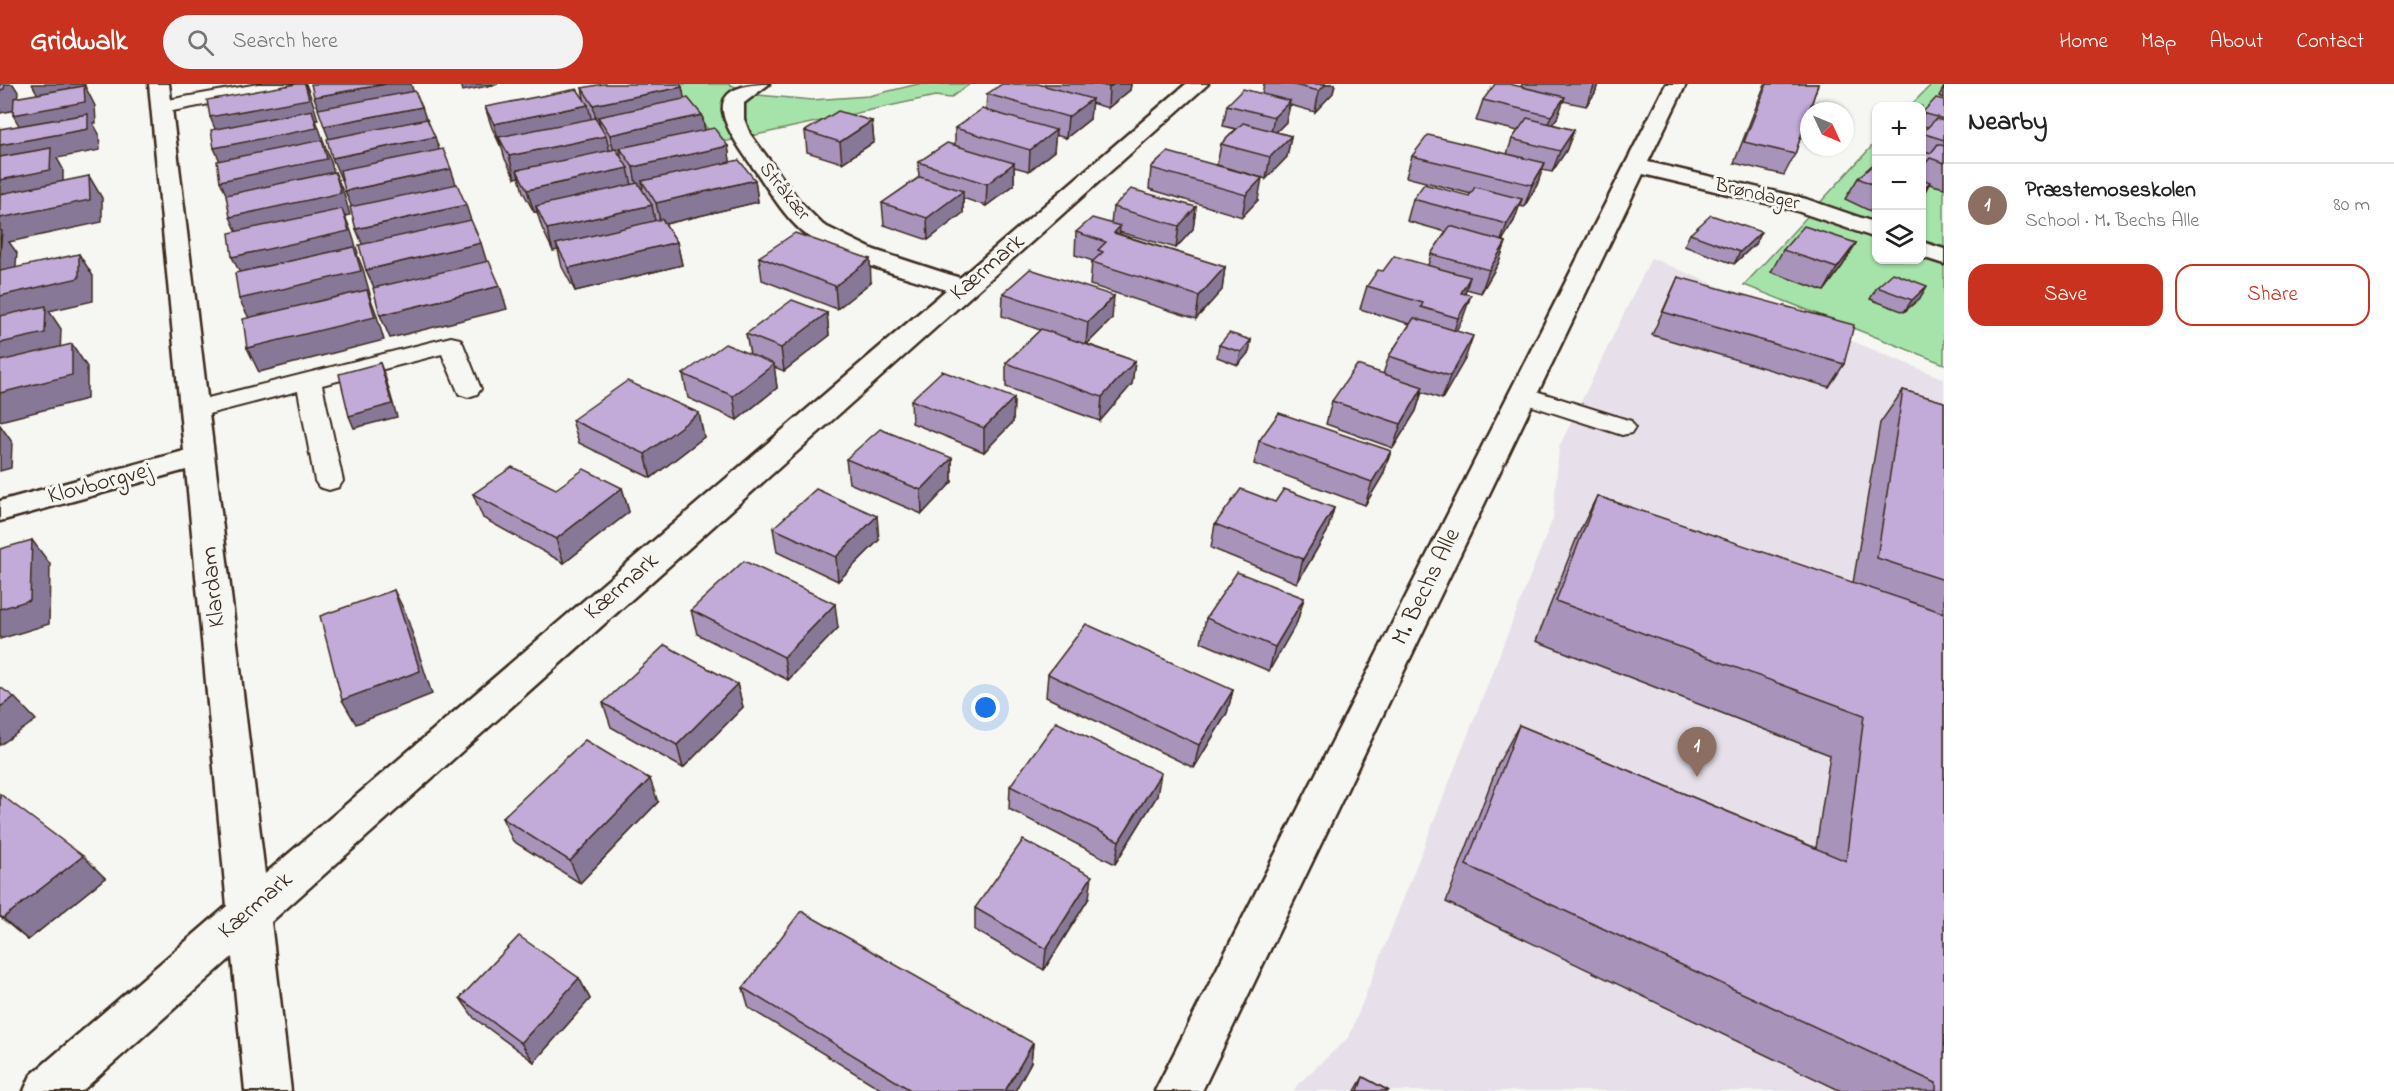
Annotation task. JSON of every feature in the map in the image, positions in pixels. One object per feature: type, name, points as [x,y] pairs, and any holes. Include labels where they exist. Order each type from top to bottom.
[{"type":"street","name":"Stråkær","points":[[759,84],[734,101],[731,118],[747,144],[792,204],[814,229],[842,245],[965,288]]},
{"type":"street","name":"Kærmark","points":[[47,1091],[1198,84]]},
{"type":"street","name":"M. Bechs Alle","points":[[1178,1091],[1676,84]]},
{"type":"street","name":"Klardam","points":[[160,96],[268,1091]]},
{"type":"street","name":"Brøndager","points":[[1636,166],[1798,204],[1872,230]]},
{"type":"street","points":[[1926,250],[1944,257]]},
{"type":"street","name":"Klovborgvej","points":[[0,511],[200,456]]},
{"type":"lane","points":[[160,96],[288,84]]},
{"type":"lane","points":[[193,410],[451,344],[468,389]]},
{"type":"lane","points":[[308,380],[329,481]]},
{"type":"lane","points":[[1523,395],[1622,427]]},
{"type":"shaded area","points":[[1651,258],[1944,379],[1944,1091],[1294,1091],[1297,1085],[1349,1037],[1553,518],[1559,447]]},
{"type":"green space","points":[[671,84],[728,84],[758,95],[812,100],[869,96],[918,84],[970,84],[950,98],[935,96],[719,143]]},
{"type":"green space","points":[[1932,84],[1944,84],[1944,364],[1744,285],[1872,146],[1872,264],[1926,264],[1926,102],[1914,102]]},
{"type":"building","points":[[0,84],[5,84],[4,89],[0,90]]},
{"type":"building","points":[[305,84],[309,99],[210,117],[207,100]]},
{"type":"building","points":[[311,84],[386,84],[314,97]]},
{"type":"building","points":[[603,84],[680,84],[682,87],[593,105],[582,88]]},
{"type":"building","points":[[1002,84],[1038,84],[1092,99],[1068,117],[987,94]]},
{"type":"building","points":[[1097,84],[1114,84],[1109,87]]},
{"type":"building","points":[[1290,84],[1326,84],[1319,91]]},
{"type":"building","points":[[1495,84],[1509,84],[1565,97],[1551,116],[1483,100]]},
{"type":"building","points":[[1767,84],[1818,84],[1812,102],[1800,102],[1800,139],[1795,154],[1744,142]]},
{"type":"building","points":[[84,86],[85,102],[13,115],[14,98]]},
{"type":"building","points":[[577,89],[588,105],[494,124],[485,107]]},
{"type":"building","points":[[1243,89],[1290,101],[1274,117],[1227,105]]},
{"type":"building","points":[[415,91],[422,107],[324,126],[318,109]]},
{"type":"building","points":[[688,98],[702,115],[610,135],[598,117]]},
{"type":"building","points":[[1936,98],[1944,100],[1944,119],[1926,114],[1926,109]]},
{"type":"building","points":[[982,109],[1056,130],[1030,150],[955,128]]},
{"type":"building","points":[[312,110],[317,128],[214,148],[211,130]]},
{"type":"building","points":[[838,111],[872,121],[840,142],[805,131]]},
{"type":"building","points":[[88,114],[88,129],[0,145],[0,129]]},
{"type":"building","points":[[595,118],[606,136],[509,156],[499,137]]},
{"type":"building","points":[[1527,118],[1574,130],[1560,151],[1512,139]]},
{"type":"building","points":[[427,119],[435,137],[332,158],[327,139]]},
{"type":"building","points":[[1936,119],[1944,121],[1944,140],[1926,134],[1926,129]]},
{"type":"building","points":[[1243,123],[1291,136],[1270,157],[1221,144]]},
{"type":"building","points":[[714,128],[728,146],[633,167],[620,148]]},
{"type":"building","points":[[1428,135],[1545,163],[1532,185],[1412,156]]},
{"type":"building","points":[[322,140],[327,159],[220,181],[217,161]]},
{"type":"building","points":[[947,143],[1014,163],[987,184],[918,162]]},
{"type":"building","points":[[1938,144],[1944,146],[1944,163],[1930,158],[1926,163],[1926,151],[1931,153]]},
{"type":"building","points":[[51,148],[50,170],[0,180],[0,157]]},
{"type":"building","points":[[443,149],[451,169],[345,191],[340,170]]},
{"type":"building","points":[[616,149],[628,168],[527,190],[517,170]]},
{"type":"building","points":[[1168,152],[1262,178],[1246,195],[1151,168]]},
{"type":"building","points":[[739,160],[755,180],[656,203],[642,181]]},
{"type":"building","points":[[1872,166],[1872,184],[1858,178]]},
{"type":"building","points":[[335,172],[341,193],[230,217],[226,195]]},
{"type":"building","points":[[89,176],[90,200],[0,218],[0,194]]},
{"type":"building","points":[[920,177],[963,191],[927,218],[882,203]]},
{"type":"building","points":[[638,183],[652,205],[547,229],[536,206]]},
{"type":"building","points":[[457,184],[466,205],[356,229],[350,207]]},
{"type":"building","points":[[1424,184],[1469,196],[1475,187],[1522,199],[1507,224],[1413,199]]},
{"type":"building","points":[[1131,189],[1196,207],[1179,226],[1113,207]]},
{"type":"building","points":[[342,209],[349,231],[232,257],[229,233]]},
{"type":"building","points":[[1711,215],[1761,232],[1740,252],[1690,234]]},
{"type":"building","points":[[1092,218],[1120,226],[1114,233],[1225,267],[1199,296],[1092,262],[1103,252],[1098,250],[1106,242],[1076,232]]},
{"type":"building","points":[[662,219],[677,242],[569,268],[556,244]]},
{"type":"building","points":[[471,220],[481,243],[366,270],[359,245]]},
{"type":"building","points":[[1450,226],[1506,242],[1489,270],[1431,254]]},
{"type":"building","points":[[1804,226],[1856,243],[1837,268],[1783,250]]},
{"type":"building","points":[[0,231],[2,231],[0,256]]},
{"type":"building","points":[[795,233],[870,259],[835,286],[759,257]]},
{"type":"building","points":[[354,247],[361,271],[239,299],[235,273]]},
{"type":"building","points":[[79,254],[79,278],[0,296],[0,271]]},
{"type":"building","points":[[1394,256],[1470,277],[1461,293],[1471,295],[1458,318],[1421,307],[1423,303],[1367,286],[1378,270],[1383,271]]},
{"type":"building","points":[[489,261],[500,286],[380,315],[373,288]]},
{"type":"building","points":[[1030,269],[1114,296],[1088,322],[1003,293]]},
{"type":"building","points":[[1893,273],[1927,286],[1912,300],[1877,287]]},
{"type":"building","points":[[1678,277],[1854,325],[1844,364],[1663,312]]},
{"type":"building","points":[[367,290],[375,317],[247,348],[243,319]]},
{"type":"building","points":[[792,300],[827,313],[781,348],[746,334]]},
{"type":"building","points":[[46,306],[45,333],[0,343],[0,316]]},
{"type":"building","points":[[1414,318],[1473,336],[1450,376],[1389,356]]},
{"type":"building","points":[[1041,329],[1135,361],[1102,397],[1006,363]]},
{"type":"building","points":[[1229,333],[1251,340],[1241,352],[1219,345]]},
{"type":"building","points":[[72,344],[72,375],[0,393],[0,361]]},
{"type":"building","points":[[725,344],[774,364],[733,396],[683,374]]},
{"type":"building","points":[[380,363],[392,404],[349,416],[339,374]]},
{"type":"building","points":[[1357,365],[1423,387],[1401,424],[1332,401]]},
{"type":"building","points":[[942,371],[1014,398],[984,428],[911,400]]},
{"type":"building","points":[[627,381],[699,413],[645,454],[572,420]]},
{"type":"building","points":[[1903,390],[1944,402],[1944,580],[1877,558]]},
{"type":"building","points":[[1279,413],[1391,451],[1372,482],[1259,441]]},
{"type":"building","points":[[880,429],[952,458],[921,490],[846,459]]},
{"type":"building","points":[[512,467],[556,489],[584,469],[622,488],[556,539],[473,494]]},
{"type":"building","points":[[816,489],[877,516],[836,557],[773,528]]},
{"type":"building","points":[[1241,489],[1275,502],[1284,489],[1334,508],[1303,559],[1215,524]]},
{"type":"building","points":[[1597,496],[1944,613],[1944,1091],[1936,1091],[1936,1083],[1466,865],[1519,725],[1846,861],[1864,715],[1556,601]]},
{"type":"building","points":[[32,540],[30,600],[0,609],[0,549]]},
{"type":"building","points":[[744,561],[835,604],[784,657],[691,610]]},
{"type":"building","points":[[1237,572],[1304,598],[1275,647],[1206,618]]},
{"type":"building","points":[[394,590],[420,671],[342,700],[320,616]]},
{"type":"building","points":[[1086,624],[1233,690],[1199,745],[1048,674]]},
{"type":"building","points":[[665,645],[737,684],[677,745],[603,703]]},
{"type":"building","points":[[0,687],[14,697],[0,707]]},
{"type":"building","points":[[1056,722],[1161,773],[1119,841],[1010,786]]},
{"type":"building","points":[[585,740],[650,779],[570,861],[502,818]]},
{"type":"building","points":[[0,794],[83,856],[3,918],[0,916]]},
{"type":"building","points":[[1023,840],[1092,876],[1046,949],[975,908]]},
{"type":"building","points":[[801,911],[1033,1043],[1005,1091],[912,1091],[743,988]]},
{"type":"building","points":[[519,936],[579,978],[521,1043],[460,998]]},
{"type":"building","points":[[1363,1077],[1389,1091],[1358,1091]]},
{"type":"place","name":"Præstemoseskolen","points":[[1697,777]]}]
